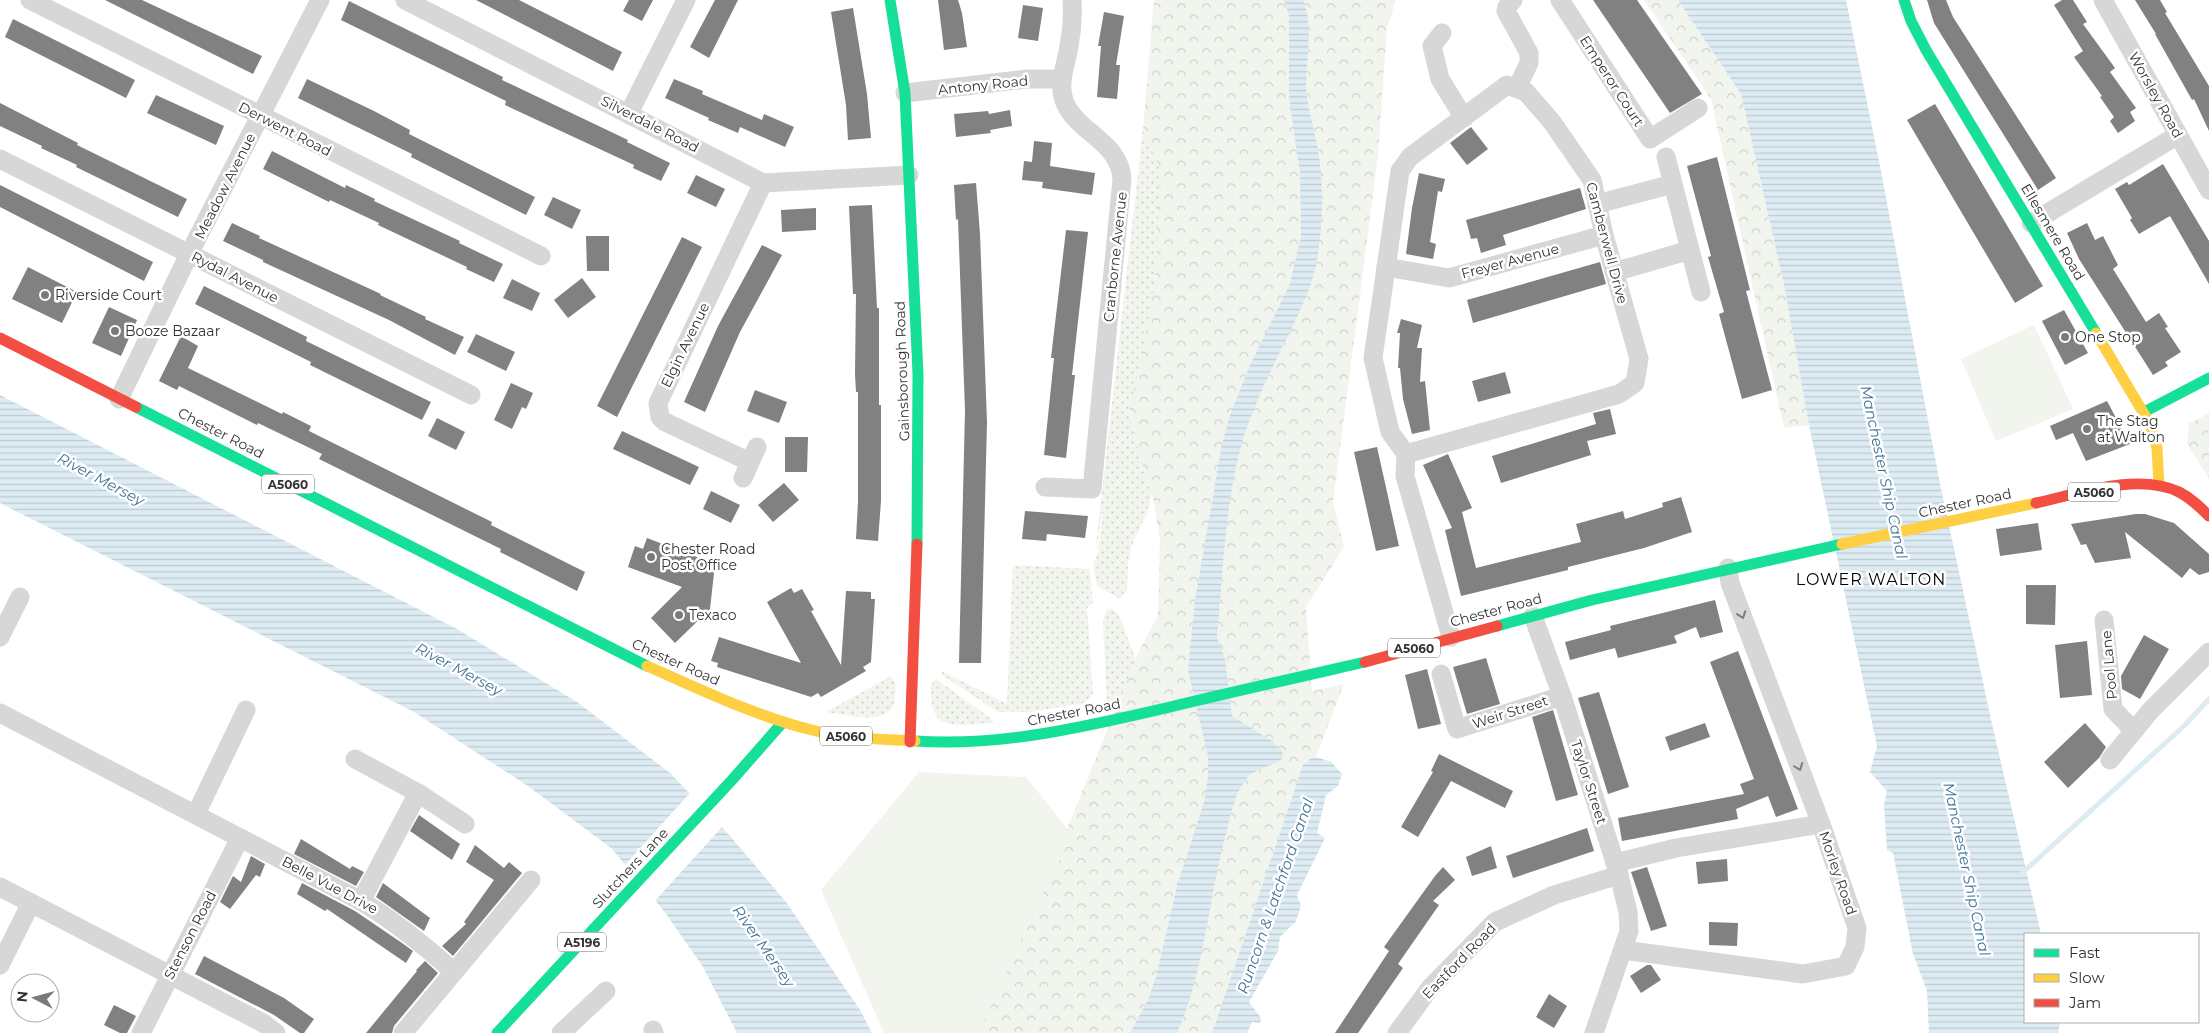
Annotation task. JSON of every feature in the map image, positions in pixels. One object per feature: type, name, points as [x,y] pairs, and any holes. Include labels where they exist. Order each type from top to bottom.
[{"type":"main road","name":"Gainsborough Road","points":[[890,0],[905,93],[918,374],[919,460],[910,742]]},
{"type":"main road","name":"Ellesmere Road","points":[[1904,0],[1911,21],[1926,50],[2144,412],[2155,436],[2158,485]]},
{"type":"main road","name":"Chester Road","points":[[0,338],[635,661],[706,693],[783,722],[835,735],[910,742],[965,742],[1024,737],[1109,721],[1372,660],[1592,600],[1728,568],[2122,486],[2158,485],[2169,487],[2193,498],[2209,516]]},
{"type":"main road","points":[[2144,412],[2209,378]]},
{"type":"main road","name":"Slutchers Lane","points":[[497,1033],[783,722]]},
{"type":"street","name":"Derwent Road","points":[[30,0],[541,256]]},
{"type":"street","name":"Meadow Avenue","points":[[119,398],[190,254],[320,0]]},
{"type":"street","name":"Silverdale Road","points":[[405,0],[763,183]]},
{"type":"street","points":[[629,113],[686,0]]},
{"type":"street","name":"Cranborne Avenue","points":[[1045,487],[1092,489],[1122,179],[1122,170],[1115,156],[1070,112],[1063,96],[1062,79],[1072,33],[1072,0]]},
{"type":"street","points":[[1451,637],[1405,476],[1406,454],[1390,432],[1373,358],[1400,170],[1410,157],[1507,85],[1517,88],[1529,63],[1529,53],[1506,11],[1513,0]]},
{"type":"street","name":"Emperor Court","points":[[1560,0],[1650,139],[1698,108]]},
{"type":"street","name":"Worsley Road","points":[[2103,0],[2209,190]]},
{"type":"street","points":[[1442,33],[1432,46],[1440,79],[1464,118]]},
{"type":"street","name":"Antony Road","points":[[905,93],[1027,79],[1062,79]]},
{"type":"street","name":"Camberwell Drive","points":[[1406,454],[1618,394],[1635,383],[1639,359],[1604,235],[1592,180],[1552,122],[1526,92],[1517,88]]},
{"type":"street","points":[[2031,223],[2178,135]]},
{"type":"street","points":[[1666,157],[1702,292]]},
{"type":"street","name":"Rydal Avenue","points":[[0,159],[470,395]]},
{"type":"street","points":[[763,183],[909,176]]},
{"type":"street","name":"Elgin Avenue","points":[[750,462],[665,422],[660,417],[658,404],[763,183]]},
{"type":"street","points":[[1597,204],[1673,184]]},
{"type":"street","name":"Freyer Avenue","points":[[1386,267],[1449,278],[1604,235]]},
{"type":"street","points":[[1614,272],[1690,250]]},
{"type":"street","name":"Morley Road","points":[[1623,950],[1803,974],[1846,966],[1855,947],[1857,928],[1821,824],[1730,583],[1728,568]]},
{"type":"street","points":[[0,637],[20,597]]},
{"type":"street","name":"Taylor Street","points":[[1533,616],[1562,696],[1617,869],[1628,912],[1629,932],[1594,1033]]},
{"type":"street","name":"Pool Lane","points":[[2104,620],[2113,709],[2134,731]]},
{"type":"street","points":[[2110,760],[2152,710],[2209,652]]},
{"type":"street","name":"Weir Street","points":[[1441,674],[1457,729],[1562,696]]},
{"type":"street","points":[[196,814],[246,710]]},
{"type":"street","name":"Belle Vue Drive","points":[[0,713],[361,901],[392,919],[454,972]]},
{"type":"street","points":[[355,759],[418,793],[464,824]]},
{"type":"street","points":[[361,901],[418,793]]},
{"type":"street","name":"Eastford Road","points":[[1397,1033],[1430,988],[1496,922],[1617,869],[1676,848],[1821,824]]},
{"type":"street","name":"Stenson Road","points":[[140,1033],[240,838]]},
{"type":"street","points":[[403,1033],[531,880]]},
{"type":"street","points":[[0,887],[263,1023],[276,1033]]},
{"type":"street","points":[[0,965],[31,903]]},
{"type":"street","points":[[561,1033],[606,991]]},
{"type":"green space","points":[[1154,0],[1396,0],[1387,27],[1378,156],[1333,502],[1344,547],[1306,607],[1312,691],[1344,684],[1316,757],[1303,765],[1212,1033],[978,1033],[1029,922],[1141,647],[1158,616],[1160,541],[1154,502],[1140,457],[1129,407],[1141,363],[1156,272],[1160,170],[1143,129]]},
{"type":"green space","points":[[1644,0],[1678,0],[1741,94],[1784,285],[1809,425],[1784,428],[1711,99]]},
{"type":"green space","points":[[1143,129],[1160,170],[1159,230],[1156,272],[1145,349],[1129,409],[1140,457],[1152,494],[1147,513],[1132,545],[1128,563],[1127,591],[1120,599],[1097,586],[1093,565],[1098,552],[1105,500],[1095,554]]},
{"type":"green space","points":[[2034,325],[2073,409],[1996,441],[1961,359]]},
{"type":"green space","points":[[2209,413],[2209,478],[2187,444],[2189,424]]},
{"type":"green space","points":[[1013,565],[1091,569],[1093,602],[1087,608],[1093,694],[1086,702],[1029,712],[998,712],[942,675],[942,671],[1007,704]]},
{"type":"green space","points":[[1112,608],[1119,615],[1136,660],[1119,702],[1107,704],[1103,622],[1106,610]]},
{"type":"green space","points":[[891,676],[896,686],[895,698],[892,708],[886,714],[878,717],[856,717],[826,712]]},
{"type":"green space","points":[[936,679],[993,720],[992,723],[955,725],[939,719],[934,711],[931,700],[931,684]]},
{"type":"green space","points":[[919,772],[1026,777],[1072,835],[1029,922],[978,1033],[884,1033],[821,890]]},
{"type":"water","points":[[1284,0],[1303,0],[1308,21],[1309,42],[1306,86],[1321,170],[1322,213],[1320,242],[1313,277],[1307,294],[1259,396],[1244,436],[1229,510],[1217,638],[1225,659],[1232,716],[1272,741],[1282,751],[1283,758],[1251,774],[1236,798],[1220,859],[1194,985],[1177,1033],[1130,1033],[1148,1000],[1156,977],[1178,883],[1204,802],[1208,777],[1208,756],[1188,670],[1195,600],[1222,444],[1230,415],[1249,367],[1290,284],[1301,236],[1300,173],[1289,97],[1289,16]]},
{"type":"water","name":"Manchester Ship Canal","points":[[1678,0],[1846,0],[1880,166],[1941,489],[1992,724],[2041,933],[2024,933],[2024,1023],[2060,1023],[2058,1033],[1929,1033],[1927,991],[1913,954],[1893,853],[1887,850],[1884,805],[1887,791],[1870,772],[1877,746],[1809,425],[1784,285],[1741,94]]},
{"type":"water","name":"River Mersey","points":[[0,395],[457,629],[577,702],[670,773],[731,837],[786,902],[860,1010],[872,1033],[737,1033],[703,967],[664,911],[611,848],[528,786],[414,712],[0,503]]},
{"type":"water","name":"Runcorn & Latchford Canal","points":[[1316,757],[1331,762],[1342,774],[1338,786],[1326,795],[1317,833],[1325,838],[1297,895],[1301,906],[1296,921],[1280,937],[1278,951],[1249,1002],[1261,1018],[1260,1023],[1252,1022],[1247,1033],[1212,1033],[1303,765]]},
{"type":"pier","points":[[691,792],[723,826],[654,902],[623,867]]},
{"type":"building","points":[[105,0],[142,0],[262,56],[253,74]]},
{"type":"building","points":[[476,0],[519,0],[622,52],[613,71]]},
{"type":"building","points":[[629,0],[653,0],[642,21],[623,11]]},
{"type":"building","points":[[715,0],[738,0],[709,58],[690,47]]},
{"type":"building","points":[[938,0],[958,0],[967,47],[944,50]]},
{"type":"building","points":[[1593,0],[1637,0],[1702,94],[1670,113]]},
{"type":"building","points":[[1927,0],[1946,0],[1953,17],[2056,178],[2038,190],[1934,23]]},
{"type":"building","points":[[2062,0],[2073,0],[2087,22],[2083,24],[2115,68],[2110,72],[2136,108],[2130,112],[2135,121],[2118,133],[2110,121],[2114,117],[2100,97],[2102,96],[2074,57],[2083,51],[2054,5]]},
{"type":"building","points":[[2135,0],[2160,0],[2167,12],[2165,13],[2209,86],[2209,131],[2194,99],[2192,100]]},
{"type":"building","points":[[349,1],[503,77],[502,80],[628,140],[627,142],[670,163],[661,181],[633,168],[634,165],[505,105],[506,101],[341,20]]},
{"type":"building","points":[[1023,5],[1043,8],[1038,41],[1018,38]]},
{"type":"building","points":[[853,8],[867,94],[871,138],[848,140],[846,105],[831,12]]},
{"type":"building","points":[[1104,12],[1124,16],[1116,65],[1120,65],[1117,99],[1097,97],[1101,46],[1098,46]]},
{"type":"building","points":[[13,19],[135,80],[126,98],[5,37]]},
{"type":"building","points":[[307,79],[374,111],[410,130],[409,134],[535,197],[526,215],[411,157],[412,154],[298,98]]},
{"type":"building","points":[[674,79],[703,91],[702,94],[762,120],[764,114],[794,127],[785,147],[740,127],[738,133],[665,98]]},
{"type":"building","points":[[156,95],[224,126],[216,145],[147,113]]},
{"type":"building","points":[[0,103],[78,143],[77,145],[187,199],[178,217],[76,167],[77,165],[41,148],[42,146],[0,126]]},
{"type":"building","points":[[1935,104],[2043,286],[2015,303],[1907,120]]},
{"type":"building","points":[[1010,110],[1012,126],[990,130],[991,133],[956,137],[954,114],[988,111],[989,114]]},
{"type":"building","points":[[1471,127],[1488,149],[1467,165],[1450,143]]},
{"type":"building","points":[[1034,141],[1052,143],[1050,166],[1095,173],[1092,195],[1042,188],[1043,182],[1022,180],[1024,161],[1032,162]]},
{"type":"building","points":[[272,151],[345,188],[346,185],[375,199],[374,201],[460,241],[459,243],[503,264],[494,282],[466,269],[467,267],[378,225],[379,223],[330,200],[329,202],[263,169]]},
{"type":"building","points":[[1717,157],[1750,290],[1746,291],[1772,390],[1742,399],[1719,314],[1724,312],[1708,257],[1711,256],[1687,166]]},
{"type":"building","points":[[2163,164],[2209,241],[2209,284],[2170,216],[2139,234],[2115,189],[2127,182],[2129,185]]},
{"type":"building","points":[[1419,173],[1445,179],[1442,192],[1438,191],[1430,242],[1436,244],[1433,259],[1406,254]]},
{"type":"building","points":[[696,175],[725,189],[716,207],[687,193]]},
{"type":"building","points":[[976,183],[980,234],[987,422],[981,663],[959,663],[965,410],[958,219],[956,220],[954,185]]},
{"type":"building","points":[[0,185],[153,262],[144,281],[0,207]]},
{"type":"building","points":[[1580,188],[1586,209],[1503,235],[1506,245],[1481,253],[1477,238],[1471,239],[1466,220]]},
{"type":"building","points":[[553,197],[581,210],[572,229],[544,215]]},
{"type":"building","points":[[872,205],[877,308],[879,308],[879,405],[881,405],[881,501],[878,541],[856,539],[858,392],[856,392],[855,374],[856,294],[853,294],[849,206]]},
{"type":"building","points":[[816,208],[816,230],[782,232],[781,210]]},
{"type":"building","points":[[232,223],[260,236],[259,238],[381,294],[426,317],[425,319],[464,337],[455,355],[389,320],[263,262],[263,260],[223,241]]},
{"type":"building","points":[[2087,223],[2095,240],[2103,236],[2118,265],[2113,269],[2146,322],[2159,313],[2168,327],[2165,328],[2181,352],[2165,362],[2168,366],[2153,375],[2079,259],[2067,233]]},
{"type":"building","points":[[1066,230],[1088,232],[1072,375],[1075,375],[1066,458],[1044,455],[1054,358],[1051,358]]},
{"type":"building","points":[[586,236],[609,236],[609,271],[587,271]]},
{"type":"building","points":[[682,237],[702,247],[617,417],[597,406]]},
{"type":"building","points":[[762,245],[782,255],[740,332],[705,412],[684,402],[718,326]]},
{"type":"building","points":[[1600,262],[1606,284],[1473,323],[1467,300]]},
{"type":"building","name":"Riverside Court","points":[[28,267],[77,292],[62,323],[12,299]]},
{"type":"building","points":[[582,278],[596,297],[568,318],[554,300]]},
{"type":"building","points":[[512,279],[540,293],[532,311],[503,298]]},
{"type":"building","points":[[204,286],[307,337],[306,341],[431,402],[422,420],[310,365],[311,362],[195,304]]},
{"type":"building","name":"Booze Bazaar","points":[[109,307],[137,320],[121,356],[92,343]]},
{"type":"building","name":"One Stop","points":[[2064,310],[2088,353],[2065,365],[2042,321]]},
{"type":"building","points":[[1401,319],[1422,325],[1417,348],[1422,348],[1420,382],[1425,381],[1430,430],[1412,434],[1403,399],[1400,368],[1398,368],[1400,333],[1397,333]]},
{"type":"building","points":[[476,334],[515,352],[506,371],[467,352]]},
{"type":"building","points":[[181,336],[198,346],[188,368],[282,414],[283,412],[311,426],[309,431],[492,522],[491,525],[585,572],[577,591],[500,552],[501,549],[319,459],[322,454],[258,423],[257,425],[179,386],[177,390],[159,381]]},
{"type":"building","points":[[1505,372],[1511,393],[1478,402],[1472,381]]},
{"type":"building","points":[[511,383],[533,393],[526,409],[522,407],[512,429],[494,420]]},
{"type":"building","points":[[755,390],[787,402],[779,423],[747,411]]},
{"type":"building","name":"The Stag at Walton","points":[[2107,401],[2130,444],[2086,461],[2073,433],[2056,440],[2050,426]]},
{"type":"building","points":[[1610,409],[1616,434],[1587,441],[1591,455],[1501,483],[1492,456],[1596,424],[1593,413]]},
{"type":"building","points":[[437,418],[465,432],[456,450],[428,436]]},
{"type":"building","points":[[622,431],[699,467],[690,485],[613,449]]},
{"type":"building","points":[[785,437],[808,437],[807,472],[785,472]]},
{"type":"building","points":[[1377,447],[1399,546],[1376,551],[1354,452]]},
{"type":"building","points":[[1448,454],[1472,508],[1462,512],[1476,568],[1581,542],[1576,524],[1623,511],[1625,519],[1663,507],[1662,503],[1681,497],[1692,532],[1644,548],[1568,567],[1568,570],[1461,596],[1445,530],[1452,528],[1423,465]]},
{"type":"building","points":[[784,483],[799,500],[773,522],[758,505]]},
{"type":"building","points":[[711,491],[740,505],[731,523],[703,509]]},
{"type":"building","points":[[1025,511],[1088,516],[1085,538],[1047,534],[1046,541],[1022,539]]},
{"type":"building","points":[[2145,514],[2174,523],[2209,554],[2209,572],[2199,575],[2190,568],[2182,578],[2125,532],[2131,558],[2095,563],[2086,544],[2081,545],[2071,524]]},
{"type":"building","points":[[2038,523],[2042,550],[2000,556],[1996,529]]},
{"type":"building","points":[[647,538],[715,564],[710,609],[675,643],[651,618],[682,587],[628,567],[635,546],[643,549]]},
{"type":"building","points":[[2026,585],[2056,585],[2055,625],[2026,624]]},
{"type":"building","points":[[791,588],[794,593],[802,589],[814,610],[811,611],[841,665],[846,591],[871,592],[871,599],[875,599],[871,662],[863,667],[866,671],[821,697],[818,693],[811,697],[717,667],[718,663],[711,661],[719,637],[801,663],[767,602]]},
{"type":"building","points":[[1715,600],[1723,632],[1700,638],[1696,627],[1674,636],[1677,643],[1618,658],[1615,648],[1570,660],[1565,642],[1611,630],[1610,626]]},
{"type":"building","points":[[2144,635],[2169,649],[2140,699],[2122,689],[2121,676]]},
{"type":"building","points":[[2087,641],[2092,695],[2060,698],[2055,645]]},
{"type":"building","points":[[1738,651],[1798,809],[1776,817],[1768,796],[1736,809],[1738,819],[1622,841],[1618,818],[1744,794],[1740,784],[1754,779],[1710,662]]},
{"type":"building","points":[[1486,658],[1500,704],[1467,714],[1453,667]]},
{"type":"building","points":[[1427,669],[1441,724],[1418,729],[1405,675]]},
{"type":"building","points":[[1599,692],[1629,787],[1608,794],[1578,698]]},
{"type":"building","points":[[1553,710],[1578,795],[1556,801],[1532,717]]},
{"type":"building","points":[[1705,723],[1710,737],[1670,751],[1665,737]]},
{"type":"building","points":[[2085,723],[2106,747],[2099,758],[2068,788],[2044,762]]},
{"type":"building","points":[[1439,754],[1513,791],[1505,808],[1451,781],[1418,837],[1401,827],[1433,772],[1431,771]]},
{"type":"building","points":[[419,815],[460,844],[452,860],[410,831]]},
{"type":"building","points":[[1587,828],[1594,851],[1513,878],[1506,856]]},
{"type":"building","points":[[301,839],[350,869],[352,866],[364,872],[356,886],[294,854]]},
{"type":"building","points":[[475,845],[504,868],[509,862],[522,873],[453,956],[442,946],[466,924],[464,922],[494,880],[466,862]]},
{"type":"building","points":[[1491,846],[1497,868],[1472,876],[1466,857]]},
{"type":"building","points":[[251,856],[265,864],[260,877],[256,875],[230,909],[220,902],[233,876],[241,882]]},
{"type":"building","points":[[1727,859],[1728,881],[1698,884],[1696,862]]},
{"type":"building","points":[[1443,867],[1455,880],[1433,901],[1439,905],[1398,964],[1403,968],[1358,1033],[1335,1033],[1389,951],[1384,947]]},
{"type":"building","points":[[1647,867],[1667,926],[1651,931],[1631,872]]},
{"type":"building","points":[[302,883],[355,911],[413,951],[406,963],[327,909],[325,911],[297,894]]},
{"type":"building","points":[[383,883],[430,918],[424,931],[376,897]]},
{"type":"building","points":[[1709,922],[1738,923],[1737,946],[1709,945]]},
{"type":"building","points":[[204,956],[284,998],[314,1019],[304,1033],[300,1033],[274,1015],[195,974]]},
{"type":"building","points":[[425,961],[438,973],[394,1026],[392,1033],[366,1033],[416,970]]},
{"type":"building","points":[[1647,965],[1651,965],[1661,980],[1641,993],[1630,976]]},
{"type":"building","points":[[1549,994],[1567,1006],[1554,1028],[1536,1017]]},
{"type":"building","points":[[114,1005],[136,1016],[127,1033],[120,1033],[104,1025]]},
{"type":"waterway","points":[[2021,874],[2184,726],[2209,699]]},
{"type":"traffic: fast","points":[[890,0],[905,93],[918,374],[917,544]]},
{"type":"traffic: fast","points":[[1904,0],[1911,21],[1926,50],[2096,333]]},
{"type":"traffic: fast","points":[[2144,412],[2209,378]]},
{"type":"traffic: fast","points":[[136,407],[647,666]]},
{"type":"traffic: fast","points":[[1497,626],[1592,600],[1842,544]]},
{"type":"traffic: fast","points":[[915,741],[979,741],[1042,734],[1104,722],[1365,662]]},
{"type":"traffic: fast","points":[[497,1033],[732,780],[783,722]]},
{"type":"traffic: slow","points":[[2096,333],[2150,424],[2157,448],[2159,485]]},
{"type":"traffic: slow","points":[[1842,544],[2036,503]]},
{"type":"traffic: slow","points":[[647,666],[773,719],[840,736],[915,741]]},
{"type":"traffic: jam","points":[[0,338],[136,407]]},
{"type":"traffic: jam","points":[[2036,503],[2089,490],[2127,484],[2145,484],[2163,486],[2179,492],[2199,506],[2209,516]]},
{"type":"traffic: jam","points":[[910,742],[917,544]]},
{"type":"traffic: jam","points":[[1365,662],[1497,626]]},
{"type":"place","name":"Riverside Court","points":[[45,295]]},
{"type":"place","name":"Booze Bazaar","points":[[115,331]]},
{"type":"place","name":"One Stop","points":[[2065,337]]},
{"type":"place","name":"The Stag at Walton","points":[[2087,429]]},
{"type":"place","name":"Chester Road Post Office","points":[[651,557]]},
{"type":"place","name":"Texaco","points":[[679,615]]},
{"type":"district","name":"LOWER WALTON","points":[[1871,579]]}]
